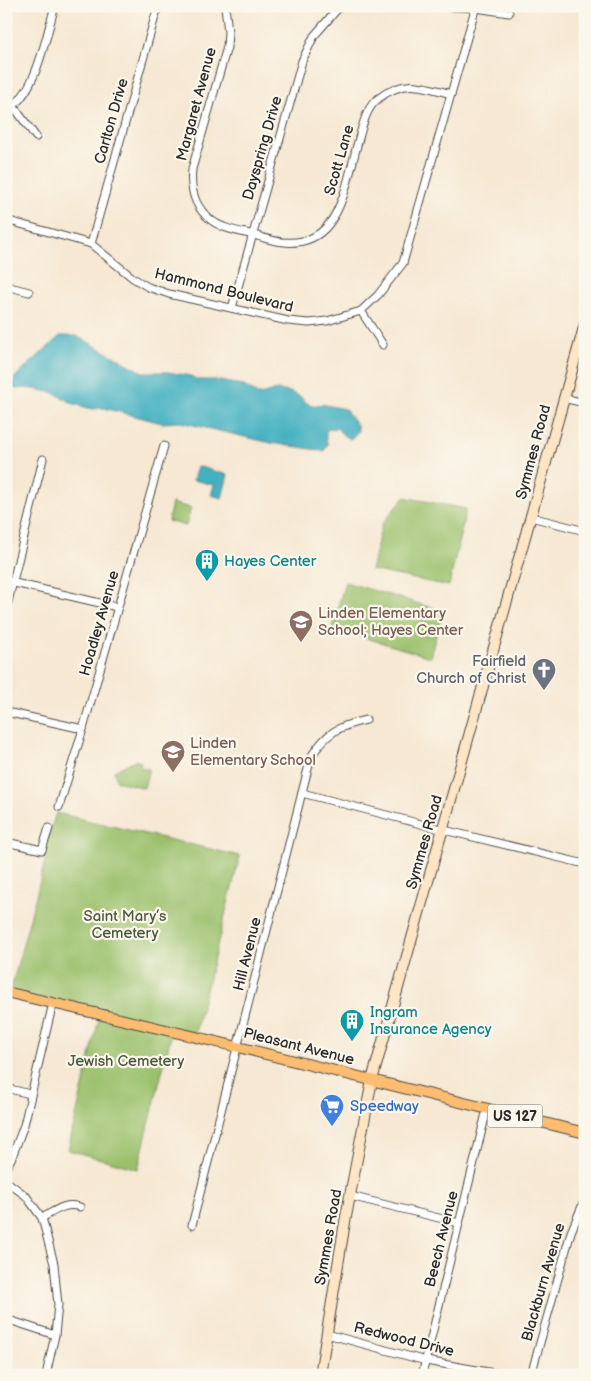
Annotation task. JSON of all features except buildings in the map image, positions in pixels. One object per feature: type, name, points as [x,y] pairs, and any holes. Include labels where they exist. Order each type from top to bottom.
[{"type":"main road","name":"Symmes Road","points":[[320,1375],[350,1196],[372,1080],[444,830],[585,324]]},
{"type":"main road","name":"Pleasant Avenue","points":[[6,992],[585,1133]]},
{"type":"street","points":[[36,137],[10,108],[31,83],[55,6]]},
{"type":"street","name":"Carlton Drive","points":[[91,244],[158,6]]},
{"type":"street","name":"Margaret Avenue","points":[[224,6],[228,32],[227,47],[192,169],[191,179],[193,194],[203,212],[214,222],[252,234]]},
{"type":"street","name":"Dayspring Drive","points":[[232,308],[304,55],[314,36],[340,6]]},
{"type":"street","points":[[437,6],[476,7],[510,13]]},
{"type":"street","name":"Hammond Boulevard","points":[[6,220],[91,244],[133,278],[148,287],[169,294],[288,322],[309,323],[327,321],[361,311],[384,288],[403,263],[476,7]]},
{"type":"street","name":"Scott Lane","points":[[252,234],[279,242],[300,243],[316,236],[330,225],[341,204],[363,126],[369,110],[377,99],[390,90],[407,85],[424,86],[451,94]]},
{"type":"street","points":[[6,286],[29,292]]},
{"type":"street","points":[[361,311],[383,345]]},
{"type":"street","points":[[563,398],[585,403]]},
{"type":"street","name":"Hoadley Avenue","points":[[59,807],[164,446]]},
{"type":"street","points":[[6,610],[9,582],[44,459]]},
{"type":"street","points":[[531,517],[585,531]]},
{"type":"street","points":[[9,582],[117,607]]},
{"type":"street","points":[[6,712],[83,729]]},
{"type":"street","name":"Hill Avenue","points":[[192,1225],[311,757],[324,738],[345,726],[366,720]]},
{"type":"street","points":[[302,793],[585,864]]},
{"type":"street","points":[[6,842],[42,850],[49,828]]},
{"type":"street","points":[[6,1168],[24,1125],[53,1003]]},
{"type":"street","points":[[6,1088],[30,1094]]},
{"type":"street","name":"Beech Avenue","points":[[422,1375],[487,1109]]},
{"type":"street","points":[[6,1181],[26,1196],[42,1218],[54,1264],[58,1305],[56,1336],[46,1375]]},
{"type":"street","points":[[350,1196],[459,1223]]},
{"type":"street","name":"Blackburn Avenue","points":[[531,1375],[571,1232],[585,1199]]},
{"type":"street","points":[[42,1218],[66,1205],[80,1207]]},
{"type":"street","points":[[6,1319],[56,1336]]},
{"type":"street","name":"Redwood Drive","points":[[327,1334],[426,1361],[505,1375]]},
{"type":"green space","points":[[404,497],[466,509],[449,586],[371,570],[382,524]]},
{"type":"green space","points":[[172,503],[191,508],[186,526],[168,521]]},
{"type":"green space","points":[[345,582],[443,611],[430,657],[332,628]]},
{"type":"green space","points":[[135,760],[141,762],[140,767],[149,769],[144,788],[117,781],[114,771]]},
{"type":"green space","name":"Saint Mary’s Cemetery","points":[[56,813],[240,856],[194,1037],[172,1032],[138,1169],[68,1150],[100,1014],[10,993],[47,854],[44,850]]},
{"type":"water","points":[[60,336],[77,336],[143,372],[168,372],[191,376],[197,380],[215,380],[242,385],[260,395],[277,390],[290,392],[313,406],[321,404],[345,409],[357,425],[358,431],[351,439],[343,435],[337,428],[326,430],[328,444],[324,451],[271,443],[180,422],[162,423],[104,408],[92,409],[74,404],[52,392],[12,387],[15,377]]},
{"type":"water","points":[[197,466],[228,475],[222,498],[211,495],[214,485],[193,480]]},
{"type":"place","name":"Hayes Center","points":[[207,582]]},
{"type":"place","name":"Linden Elementary School; Hayes Center","points":[[301,643]]},
{"type":"place","name":"Fairfield Church of Christ","points":[[544,691]]},
{"type":"place","name":"Linden Elementary School","points":[[173,773]]},
{"type":"place","name":"Ingram Insurance Agency","points":[[352,1042]]},
{"type":"place","name":"Speedway","points":[[332,1127]]},
{"type":"park label","name":"Jewish Cemetery","points":[[126,1061]]}]
